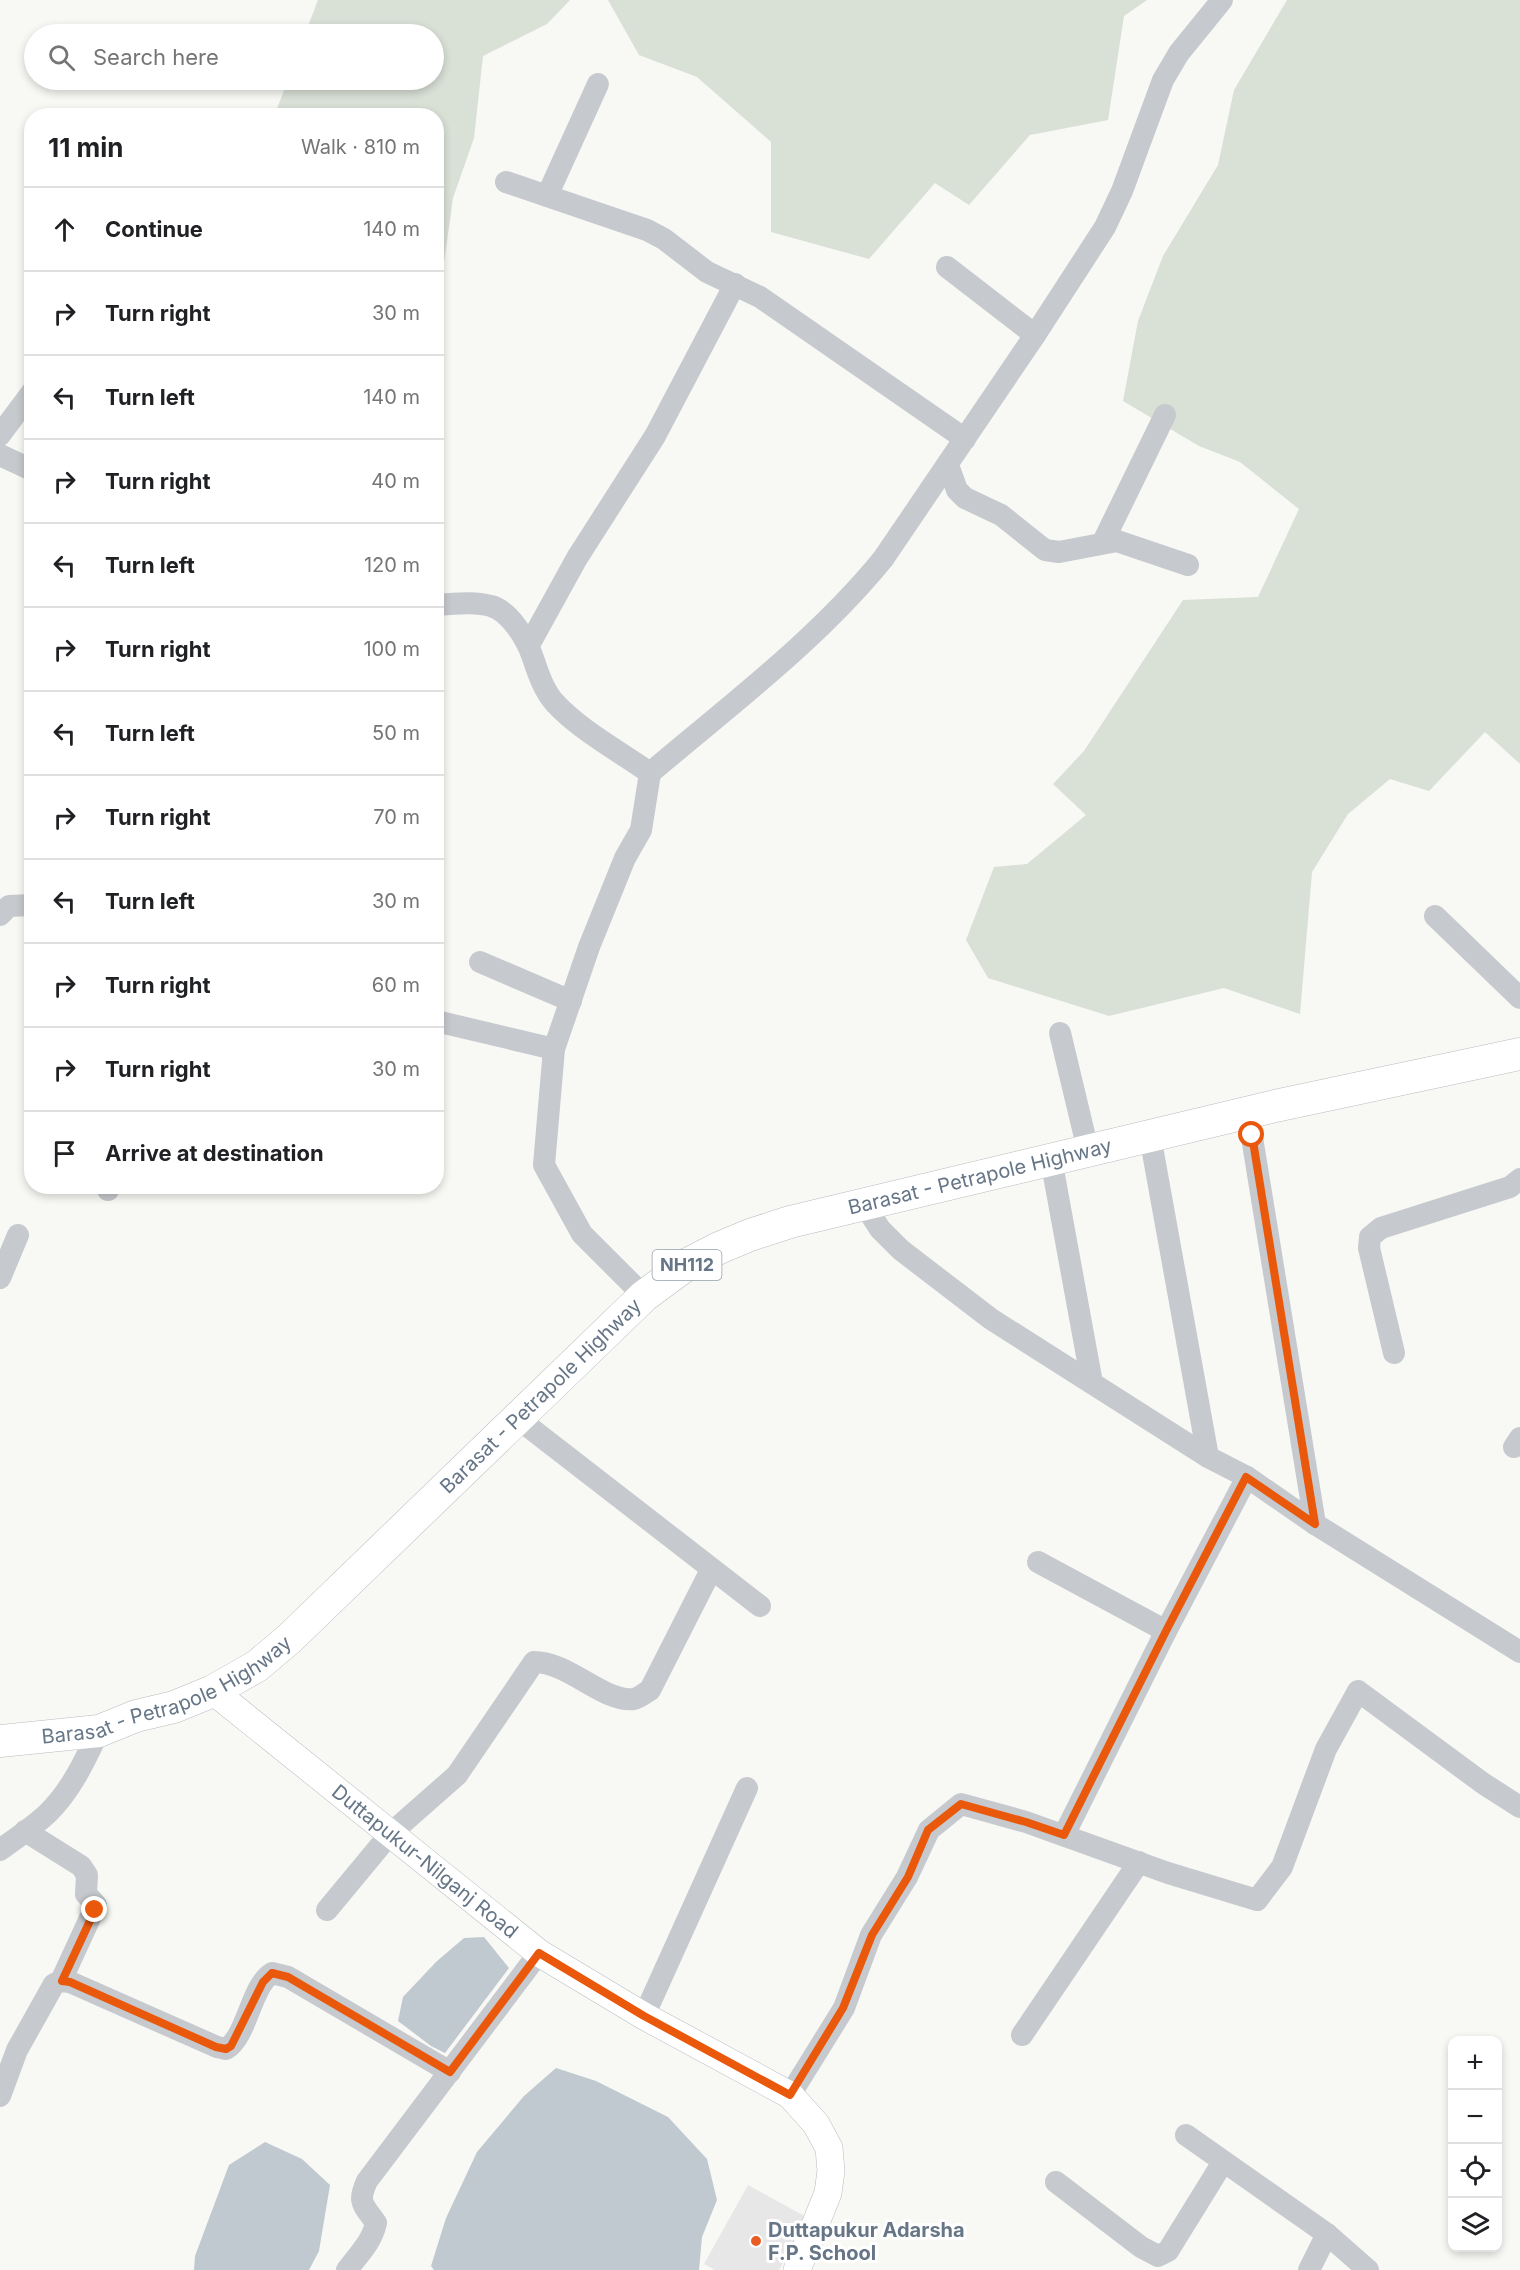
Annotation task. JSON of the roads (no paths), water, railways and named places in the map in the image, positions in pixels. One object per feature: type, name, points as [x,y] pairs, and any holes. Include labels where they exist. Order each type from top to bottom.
[{"type":"highway","name":"Barasat - Petrapole Highway","points":[[0,1742],[99,1731],[136,1716],[174,1707],[213,1691],[257,1666],[289,1639],[516,1417],[644,1296],[686,1265],[750,1235],[790,1222],[1088,1150],[1520,1054]]},
{"type":"main road","name":"Duttapukur-Nilganj Road","points":[[213,1691],[539,1953],[644,2016],[790,2095],[816,2124],[829,2148],[831,2171],[828,2193],[796,2270]]},
{"type":"street","points":[[644,1296],[582,1234],[544,1165],[554,1049],[625,858],[641,830],[650,773],[828,621],[883,559],[1035,335],[1105,227],[1122,191],[1162,80],[1170,66],[1222,0]]},
{"type":"street","points":[[547,196],[598,84]]},
{"type":"street","points":[[506,182],[647,230],[664,238],[706,272],[735,284],[775,307],[965,439]]},
{"type":"street","points":[[947,267],[1035,335]]},
{"type":"street","points":[[529,645],[577,558],[646,452],[735,284]]},
{"type":"street","points":[[0,435],[24,403]]},
{"type":"street","points":[[1103,542],[1165,415]]},
{"type":"street","points":[[0,455],[24,466]]},
{"type":"street","points":[[948,465],[957,490],[965,498],[1001,515],[1045,550],[1059,552],[1103,542],[1123,542],[1188,565]]},
{"type":"street","points":[[444,604],[468,603],[494,606],[512,621],[529,645],[540,679],[552,700],[583,729],[650,773]]},
{"type":"street","points":[[0,915],[9,906],[24,905]]},
{"type":"street","points":[[1435,916],[1520,998]]},
{"type":"street","points":[[480,962],[571,1001]]},
{"type":"street","points":[[444,1023],[554,1049]]},
{"type":"street","points":[[1060,1033],[1088,1150]]},
{"type":"street","points":[[1248,1113],[1315,1524]]},
{"type":"street","points":[[1150,1136],[1208,1457]]},
{"type":"street","points":[[1051,1159],[1092,1383]]},
{"type":"street","points":[[1394,1353],[1370,1248],[1370,1237],[1380,1228],[1510,1187],[1520,1179]]},
{"type":"street","points":[[864,1204],[889,1239],[951,1290],[991,1319],[1208,1457],[1246,1477],[1315,1524],[1520,1653]]},
{"type":"street","points":[[0,1278],[18,1235]]},
{"type":"street","points":[[516,1417],[760,1606]]},
{"type":"street","points":[[1064,1835],[1246,1477]]},
{"type":"street","points":[[1038,1562],[1166,1631]]},
{"type":"street","points":[[327,1910],[390,1834],[457,1775],[534,1662],[558,1666],[618,1698],[635,1699],[650,1690],[711,1570]]},
{"type":"street","points":[[790,2095],[843,2008],[872,1935],[908,1877],[928,1830],[961,1804],[1026,1822],[1257,1900],[1282,1867],[1326,1749],[1358,1691],[1484,1784],[1520,1807]]},
{"type":"street","points":[[0,1850],[48,1814],[66,1793],[99,1731]]},
{"type":"street","points":[[644,2016],[747,1788]]},
{"type":"street","points":[[25,1831],[81,1866],[87,1875],[86,1894],[96,1905],[62,1981]]},
{"type":"street","points":[[1022,2035],[1139,1862]]},
{"type":"street","points":[[347,2270],[371,2238],[376,2223],[361,2200],[360,2195],[367,2181],[539,1953]]},
{"type":"street","points":[[0,2096],[22,2040],[54,1984],[62,1981],[70,1982],[216,2047],[226,2049],[235,2040],[263,1982],[272,1973],[288,1977],[450,2072]]},
{"type":"street","points":[[1186,2135],[1327,2234],[1368,2270]]},
{"type":"street","points":[[1056,2182],[1141,2247],[1158,2256],[1168,2250],[1223,2162]]},
{"type":"street","points":[[1309,2270],[1327,2234]]},
{"type":"place","name":"Duttapukur Adarsha F.P. School","points":[[756,2241]]}]
